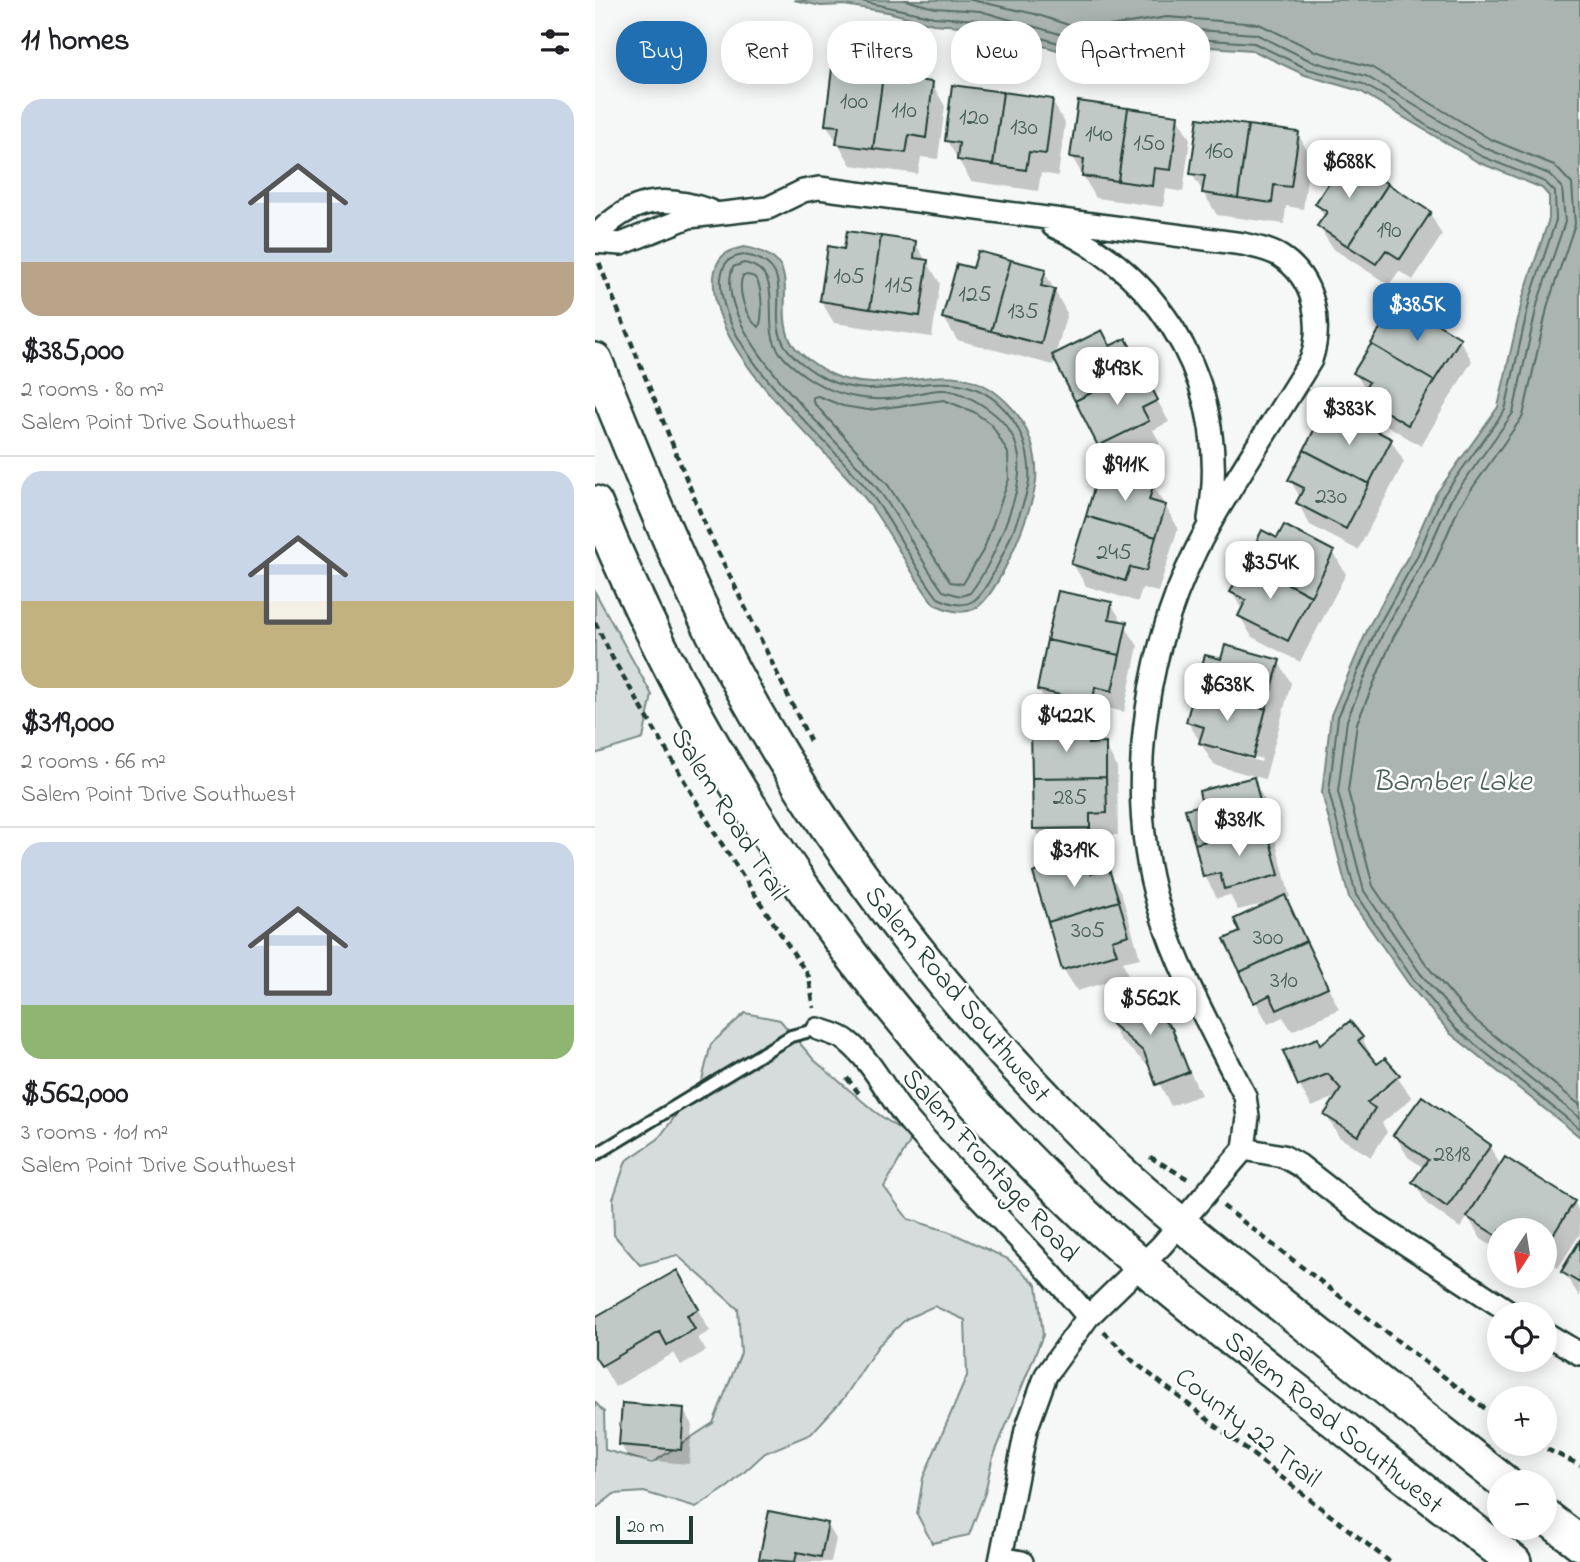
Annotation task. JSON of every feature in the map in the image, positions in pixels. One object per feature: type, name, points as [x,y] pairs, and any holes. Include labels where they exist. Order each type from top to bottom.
[{"type":"main road","name":"Salem Road Southwest","points":[[595,360],[649,494],[711,627],[797,782],[895,922],[1003,1051],[1117,1168],[1161,1245],[1514,1562]]},
{"type":"main road","name":"Salem Road Southwest","points":[[595,503],[652,631],[737,788],[825,922],[888,1003],[971,1100],[1027,1158],[1161,1245],[1487,1470]]},
{"type":"main road","points":[[1557,1526],[1580,1544]]},
{"type":"street","points":[[595,240],[621,244],[689,217],[713,212],[768,208],[803,191],[819,188],[1243,244],[1280,256],[1305,284],[1314,305],[1317,343],[1311,360],[1207,530],[1172,612],[1153,677],[1142,749],[1143,815],[1149,868],[1160,909],[1177,953],[1244,1097],[1248,1117],[1244,1149],[1161,1245],[1088,1317],[1052,1365],[1033,1406],[1007,1561]]},
{"type":"street","points":[[595,240],[624,212],[646,202],[687,202],[713,212]]},
{"type":"street","points":[[1011,214],[1046,223],[1097,248],[1140,286],[1178,336],[1194,364],[1205,398],[1211,431],[1214,491],[1207,530]]},
{"type":"street","name":"Salem Frontage Road","points":[[818,1029],[846,1040],[861,1054],[907,1119],[961,1180],[1047,1266],[1088,1317]]},
{"type":"street","points":[[1244,1149],[1283,1156],[1299,1165],[1384,1229],[1495,1302]]},
{"type":"street","points":[[1557,1340],[1580,1354]]},
{"type":"lane","points":[[595,1155],[791,1036],[818,1029]]},
{"type":"path","points":[[595,252],[614,305],[706,527],[814,749]]},
{"type":"path","name":"Salem Road Trail","points":[[595,622],[613,659],[716,835],[809,977],[818,1029]]},
{"type":"path","points":[[1143,1153],[1178,1171],[1487,1410]]},
{"type":"path","name":"County 22 Trail","points":[[1088,1317],[1133,1361],[1390,1562]]},
{"type":"path","points":[[1557,1454],[1580,1465]]},
{"type":"shaded area","points":[[595,592],[652,695],[643,739],[595,754]]},
{"type":"shaded area","points":[[745,1013],[780,1020],[814,1060],[874,1111],[912,1138],[884,1187],[908,1219],[950,1232],[1008,1259],[1037,1285],[1043,1335],[992,1460],[985,1493],[969,1535],[932,1543],[917,1514],[923,1478],[967,1376],[965,1320],[934,1306],[906,1319],[878,1346],[844,1398],[811,1434],[765,1453],[729,1486],[696,1508],[644,1492],[614,1494],[595,1509],[595,1402],[604,1412],[605,1450],[652,1463],[713,1423],[741,1353],[738,1309],[677,1255],[640,1265],[614,1235],[613,1199],[626,1161],[658,1139],[702,1080],[711,1044]]},
{"type":"water","name":"Bamber Lake","points":[[794,0],[1580,0],[1580,1137],[1451,1034],[1408,983],[1349,898],[1322,793],[1331,715],[1369,626],[1410,553],[1436,494],[1498,407],[1523,297],[1549,219],[1549,196],[1542,188],[1478,162],[1360,91],[1305,75],[1252,50],[1210,47],[1210,21],[1056,21],[1056,50],[1042,46],[1042,21],[951,21],[951,25],[844,5],[821,6]]},
{"type":"water","points":[[744,247],[764,253],[776,261],[785,283],[786,325],[790,340],[802,355],[820,368],[854,381],[878,383],[946,376],[968,379],[989,388],[1011,407],[1023,423],[1031,441],[1035,461],[1034,493],[1022,530],[1004,570],[994,588],[974,609],[959,612],[934,604],[867,501],[748,367],[729,337],[717,307],[714,277],[717,264],[723,256]]},
{"type":"building","points":[[830,84],[882,84],[873,149],[836,144],[839,126],[825,125]]},
{"type":"building","points":[[882,84],[933,84],[926,138],[909,135],[906,153],[873,149]]},
{"type":"building","points":[[952,85],[1003,92],[993,165],[957,160],[959,143],[945,141]]},
{"type":"building","points":[[1003,92],[1053,99],[1046,154],[1029,152],[1026,170],[993,165]]},
{"type":"building","points":[[1078,101],[1128,108],[1118,181],[1082,176],[1084,159],[1070,157]]},
{"type":"building","points":[[1128,108],[1178,115],[1171,170],[1154,168],[1152,186],[1118,181]]},
{"type":"building","points":[[1198,118],[1248,125],[1238,198],[1202,193],[1205,176],[1190,174]]},
{"type":"building","points":[[1248,125],[1299,132],[1291,187],[1274,185],[1272,203],[1238,198]]},
{"type":"building","points":[[1346,156],[1388,184],[1348,246],[1317,226],[1327,212],[1315,204]]},
{"type":"building","points":[[1388,184],[1431,212],[1400,259],[1386,250],[1376,264],[1348,246]]},
{"type":"building","points":[[847,231],[881,236],[870,309],[820,301],[828,246],[844,249]]},
{"type":"building","points":[[881,236],[916,241],[914,258],[928,260],[920,316],[870,309]]},
{"type":"building","points":[[978,251],[1011,260],[991,331],[942,318],[957,264],[973,268]]},
{"type":"building","points":[[1011,260],[1046,269],[1041,286],[1055,289],[1041,344],[991,331]]},
{"type":"building","points":[[1412,309],[1461,338],[1434,381],[1371,344],[1389,313],[1404,321]]},
{"type":"building","points":[[1102,330],[1110,346],[1126,338],[1141,368],[1075,401],[1052,355]]},
{"type":"building","points":[[1371,344],[1434,381],[1408,425],[1360,396],[1369,382],[1353,373]]},
{"type":"building","points":[[1141,368],[1158,400],[1142,408],[1149,421],[1098,446],[1075,401]]},
{"type":"building","points":[[1342,413],[1392,439],[1369,484],[1304,450],[1320,418],[1336,425]]},
{"type":"building","points":[[1304,450],[1369,484],[1346,529],[1296,503],[1304,488],[1288,480]]},
{"type":"building","points":[[1100,467],[1154,483],[1149,500],[1166,505],[1156,537],[1086,516]]},
{"type":"building","points":[[1086,516],[1156,537],[1146,571],[1130,567],[1125,581],[1071,564]]},
{"type":"building","points":[[1284,525],[1334,551],[1311,596],[1246,562],[1262,530],[1277,538]]},
{"type":"building","points":[[1246,562],[1311,596],[1288,641],[1238,616],[1246,600],[1230,592]]},
{"type":"building","points":[[1058,591],[1112,602],[1109,619],[1127,622],[1120,655],[1047,640]]},
{"type":"building","points":[[1047,640],[1120,655],[1112,691],[1095,687],[1093,702],[1037,690]]},
{"type":"building","points":[[1225,645],[1280,660],[1266,709],[1195,689],[1205,655],[1221,659]]},
{"type":"building","points":[[1195,689],[1266,709],[1253,758],[1199,743],[1204,727],[1186,722]]},
{"type":"building","points":[[1088,727],[1088,744],[1106,743],[1106,777],[1032,778],[1031,728]]},
{"type":"building","points":[[1106,777],[1107,813],[1090,814],[1090,828],[1033,829],[1032,778]]},
{"type":"building","points":[[1254,777],[1266,826],[1195,844],[1185,809],[1202,805],[1199,791]]},
{"type":"building","points":[[1266,826],[1279,875],[1224,889],[1220,873],[1203,877],[1195,844]]},
{"type":"building","points":[[1087,857],[1091,874],[1109,869],[1119,901],[1048,922],[1033,873]]},
{"type":"building","points":[[1285,895],[1306,941],[1240,972],[1224,939],[1240,932],[1234,919]]},
{"type":"building","points":[[1119,901],[1129,935],[1112,940],[1117,954],[1062,970],[1048,922]]},
{"type":"building","points":[[1306,941],[1328,987],[1277,1010],[1270,995],[1254,1003],[1240,972]]},
{"type":"building","points":[[1130,990],[1172,1028],[1189,1072],[1156,1085],[1144,1052],[1105,1018]]},
{"type":"building","points":[[1350,1021],[1363,1037],[1358,1041],[1377,1064],[1385,1058],[1400,1075],[1367,1103],[1375,1108],[1358,1136],[1324,1115],[1341,1089],[1328,1074],[1298,1086],[1283,1051],[1318,1038],[1320,1045]]},
{"type":"building","points":[[1422,1096],[1491,1145],[1447,1207],[1412,1182],[1428,1160],[1393,1135]]},
{"type":"building","points":[[1505,1157],[1575,1201],[1557,1229],[1557,1218],[1487,1218],[1487,1230],[1467,1217]]},
{"type":"building","points":[[1580,1240],[1580,1283],[1561,1272]]},
{"type":"building","points":[[677,1270],[699,1309],[687,1315],[695,1329],[667,1345],[660,1332],[601,1366],[595,1357],[595,1317]]},
{"type":"building","points":[[622,1403],[684,1408],[681,1450],[619,1445]]},
{"type":"building","points":[[769,1511],[828,1523],[821,1557],[797,1552],[795,1562],[759,1559]]}]
